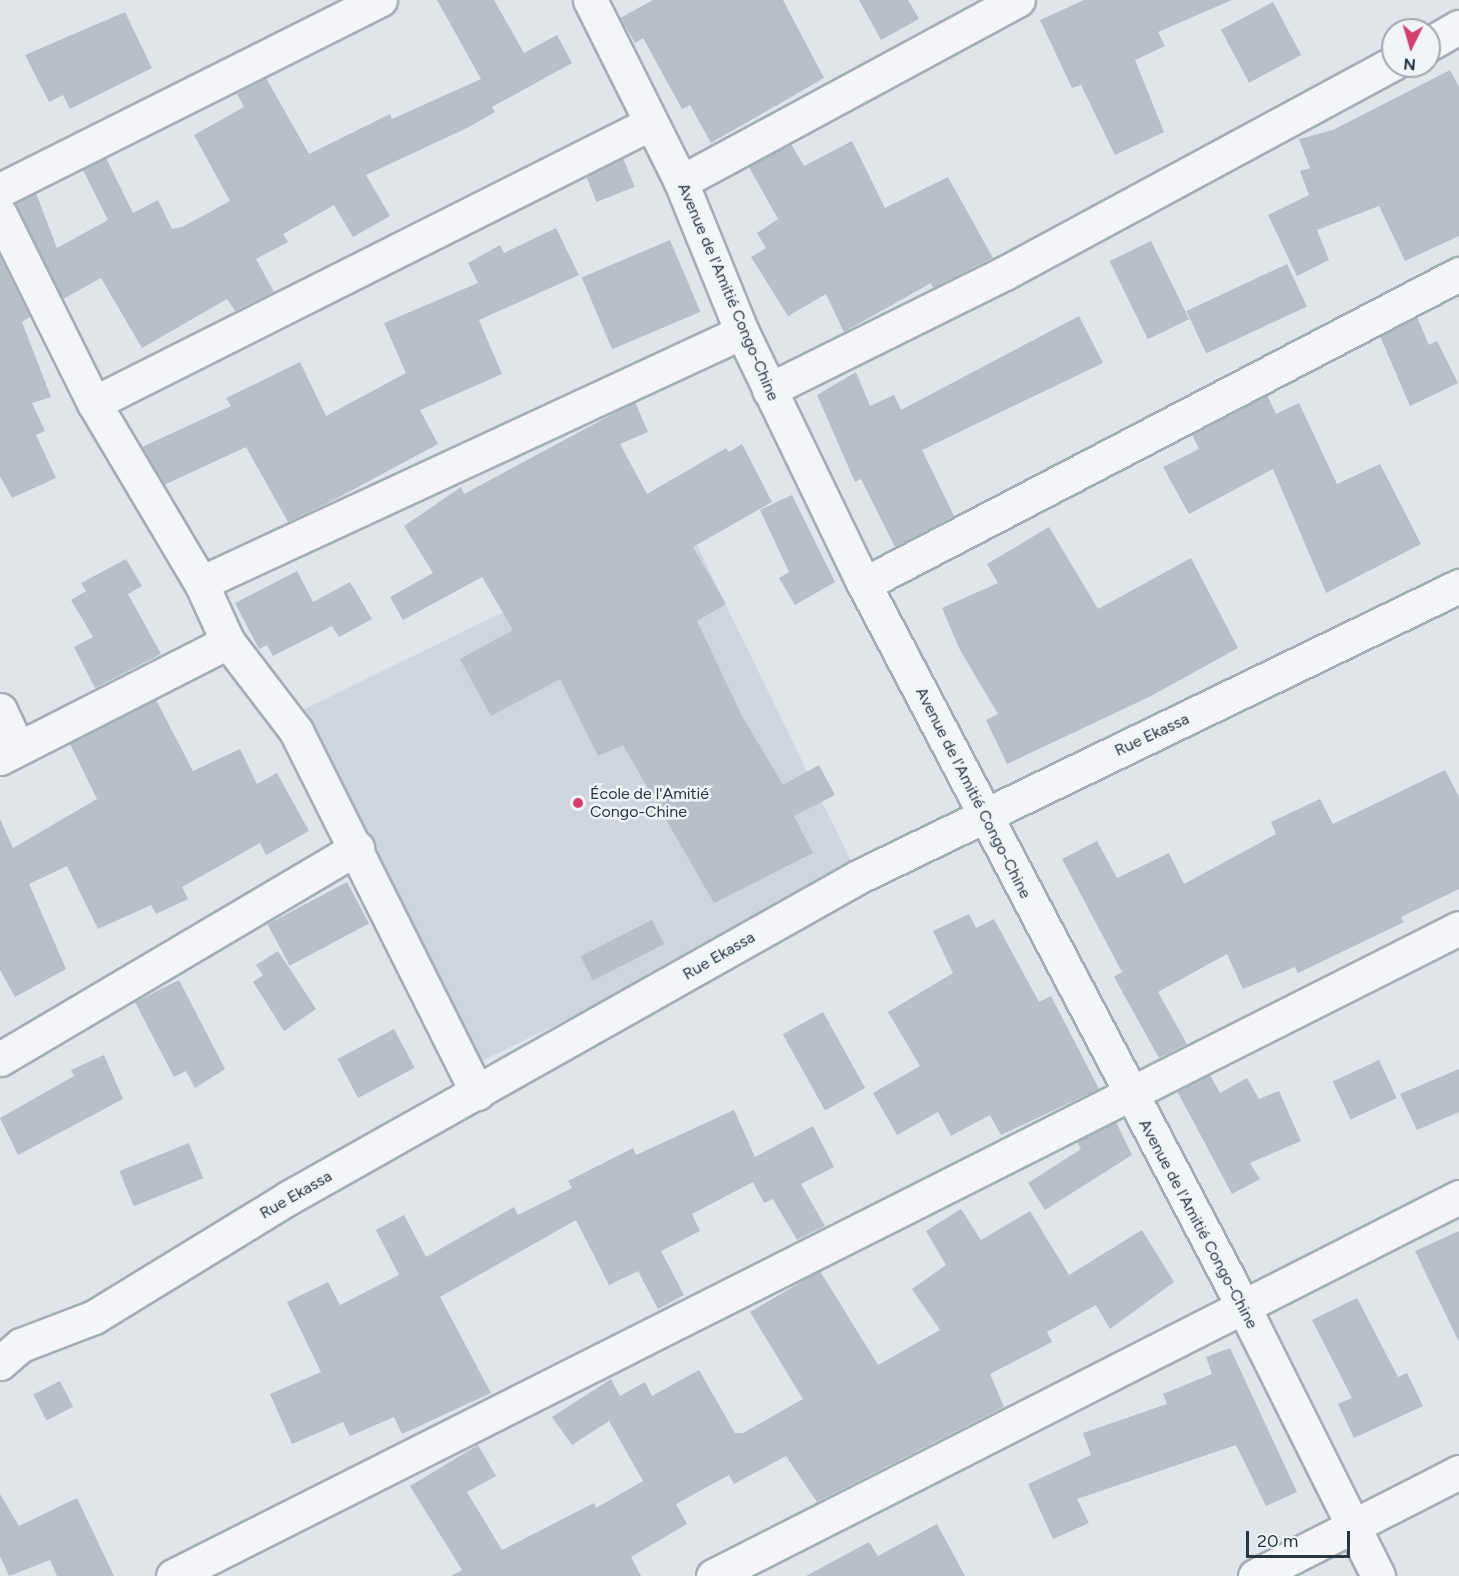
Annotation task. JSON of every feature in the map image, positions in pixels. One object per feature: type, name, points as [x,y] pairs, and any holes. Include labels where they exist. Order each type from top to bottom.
[{"type":"street","points":[[0,190],[380,0]]},
{"type":"street","name":"Avenue de l'Amitié Congo-Chine","points":[[590,0],[681,182],[742,332],[864,584],[986,814],[1128,1095],[1245,1310],[1378,1576]]},
{"type":"street","points":[[681,182],[1018,0]]},
{"type":"street","points":[[1441,37],[1459,27]]},
{"type":"street","points":[[769,390],[1005,273],[1381,69]]},
{"type":"street","points":[[94,403],[651,123]]},
{"type":"street","points":[[0,214],[94,403],[201,584],[228,642],[296,730],[357,848],[477,1094]]},
{"type":"street","points":[[864,584],[1459,274]]},
{"type":"street","points":[[201,584],[742,332]]},
{"type":"street","name":"Rue Ekassa","points":[[0,1363],[21,1345],[94,1317],[288,1198],[477,1094],[860,876],[1459,586]]},
{"type":"street","points":[[0,710],[9,752],[228,642]]},
{"type":"street","points":[[0,1059],[357,848]]},
{"type":"street","points":[[173,1576],[1459,928]]},
{"type":"street","points":[[713,1576],[1245,1310],[1459,1197]]},
{"type":"street","points":[[1255,1576],[1459,1472]]},
{"type":"shaded area","name":"École de l'Amitié Congo-Chine","points":[[686,523],[859,877],[461,1071],[289,717]]},
{"type":"building","points":[[437,0],[494,0],[524,53],[557,35],[572,63],[492,107],[495,112],[469,127],[366,175],[390,216],[353,237],[334,205],[283,234],[288,242],[256,259],[274,292],[235,311],[227,299],[142,348],[101,278],[63,299],[15,203],[36,193],[57,248],[108,220],[83,170],[106,158],[133,213],[158,200],[172,229],[182,227],[230,201],[194,135],[244,107],[237,94],[266,78],[309,154],[390,114],[392,119],[481,79]]},
{"type":"building","points":[[653,0],[783,0],[824,78],[711,143],[690,105],[682,109],[643,38],[635,43],[620,18]]},
{"type":"building","points":[[859,0],[908,0],[919,19],[881,40]]},
{"type":"building","points":[[1084,0],[1232,0],[1158,32],[1165,46],[1135,60],[1164,132],[1115,155],[1081,85],[1072,88],[1040,20]]},
{"type":"building","points":[[1273,2],[1301,55],[1249,83],[1221,30]]},
{"type":"building","points":[[125,12],[152,68],[70,109],[63,95],[49,102],[25,55]]},
{"type":"building","points":[[1450,70],[1459,87],[1459,236],[1405,261],[1379,206],[1317,230],[1329,260],[1297,276],[1268,215],[1309,195],[1300,171],[1310,168],[1299,139],[1333,130],[1434,78],[1441,78],[1441,75]]},
{"type":"building","points":[[852,141],[885,208],[948,177],[993,258],[933,288],[931,283],[844,332],[826,294],[788,316],[751,257],[766,248],[757,233],[778,219],[749,167],[791,144],[804,166]]},
{"type":"building","points":[[623,158],[635,187],[597,202],[585,173]]},
{"type":"building","points":[[556,228],[579,275],[479,320],[502,374],[420,410],[438,444],[288,522],[246,447],[164,485],[142,447],[231,406],[226,398],[300,362],[326,416],[406,373],[384,323],[478,283],[468,263],[500,245],[504,253]]},
{"type":"building","points":[[670,240],[700,312],[612,349],[582,278]]},
{"type":"building","points":[[1151,241],[1189,319],[1148,339],[1110,261]]},
{"type":"building","points":[[0,256],[30,317],[22,322],[51,397],[32,403],[45,431],[36,435],[56,478],[12,498],[0,476]]},
{"type":"building","points":[[1287,264],[1307,307],[1206,354],[1186,311]]},
{"type":"building","points":[[1079,316],[1103,363],[922,450],[954,516],[895,547],[861,479],[855,482],[817,395],[856,372],[870,406],[894,395],[901,410]]},
{"type":"building","points":[[1417,317],[1429,345],[1437,341],[1458,383],[1410,406],[1380,336]]},
{"type":"building","points":[[1267,395],[1276,414],[1299,403],[1337,484],[1380,464],[1421,544],[1326,593],[1273,469],[1189,514],[1163,467],[1199,449],[1192,434]]},
{"type":"building","points":[[635,402],[648,432],[620,444],[647,494],[726,448],[729,452],[742,444],[772,502],[693,547],[726,604],[697,621],[742,716],[783,785],[819,765],[835,795],[794,816],[813,853],[714,903],[623,745],[598,756],[560,679],[491,716],[460,659],[513,630],[482,577],[403,620],[390,597],[433,573],[404,526],[461,487],[464,494]]},
{"type":"building","points":[[792,495],[835,582],[795,605],[779,578],[789,572],[760,510]]},
{"type":"building","points":[[1049,527],[1098,609],[1191,558],[1238,648],[1151,696],[1007,764],[986,720],[998,714],[960,650],[942,608],[998,583],[987,564]]},
{"type":"building","points":[[126,559],[142,586],[128,594],[161,654],[95,688],[74,647],[93,637],[71,600],[86,591],[81,583]]},
{"type":"building","points":[[297,571],[313,602],[350,582],[372,619],[339,637],[332,626],[273,656],[267,645],[259,649],[235,603]]},
{"type":"building","points":[[156,700],[193,771],[240,749],[257,784],[277,773],[309,831],[266,855],[260,843],[182,887],[188,899],[156,914],[151,905],[98,929],[67,866],[29,884],[66,969],[15,997],[0,970],[0,819],[13,848],[97,799],[70,744]]},
{"type":"building","points":[[1445,770],[1459,797],[1459,889],[1401,917],[1404,922],[1298,973],[1295,967],[1243,989],[1227,954],[1158,992],[1187,1044],[1159,1058],[1114,977],[1122,972],[1062,859],[1097,841],[1117,878],[1169,853],[1184,884],[1276,834],[1271,822],[1320,799],[1333,824]]},
{"type":"building","points":[[347,882],[369,923],[290,966],[268,924]]},
{"type":"building","points":[[969,914],[976,928],[994,919],[1039,1002],[1051,996],[1099,1089],[1001,1135],[990,1115],[951,1136],[938,1112],[897,1135],[873,1093],[920,1066],[888,1012],[953,973],[933,931]]},
{"type":"building","points":[[652,920],[664,944],[593,980],[581,956]]},
{"type":"building","points":[[278,951],[316,1009],[284,1031],[253,982],[263,975],[256,965]]},
{"type":"building","points":[[179,980],[225,1069],[195,1088],[186,1071],[174,1077],[135,1002]]},
{"type":"building","points":[[823,1012],[865,1088],[825,1110],[783,1034]]},
{"type":"building","points":[[394,1029],[415,1068],[358,1098],[337,1059]]},
{"type":"building","points":[[104,1055],[123,1099],[18,1155],[0,1118],[74,1076],[71,1070]]},
{"type":"building","points":[[1379,1060],[1397,1098],[1351,1120],[1333,1082]]},
{"type":"building","points":[[1459,1069],[1459,1112],[1417,1130],[1400,1094]]},
{"type":"building","points":[[1210,1075],[1220,1093],[1247,1078],[1259,1099],[1279,1091],[1301,1141],[1250,1163],[1260,1179],[1232,1194],[1177,1091]]},
{"type":"building","points":[[734,1110],[755,1157],[813,1126],[834,1167],[801,1184],[825,1226],[797,1240],[773,1199],[764,1203],[753,1182],[692,1214],[700,1231],[661,1251],[684,1295],[658,1309],[638,1271],[609,1285],[576,1220],[440,1297],[491,1393],[402,1434],[394,1417],[350,1436],[343,1422],[292,1444],[270,1394],[321,1372],[287,1302],[328,1282],[340,1305],[399,1275],[376,1230],[404,1215],[426,1257],[514,1207],[518,1215],[572,1188],[568,1181],[633,1148],[636,1155]]},
{"type":"building","points":[[1116,1122],[1132,1155],[1045,1210],[1028,1183],[1081,1149],[1077,1142]]},
{"type":"building","points":[[189,1143],[203,1178],[134,1206],[119,1171]]},
{"type":"building","points":[[961,1209],[981,1240],[1030,1211],[1069,1275],[1142,1230],[1174,1282],[1110,1329],[1096,1305],[1047,1332],[1052,1342],[990,1374],[1004,1407],[817,1502],[786,1456],[734,1484],[729,1475],[676,1504],[687,1524],[631,1557],[641,1576],[451,1576],[462,1570],[410,1486],[478,1445],[496,1476],[467,1492],[502,1550],[594,1503],[596,1508],[643,1481],[609,1421],[572,1445],[552,1417],[611,1379],[620,1396],[645,1382],[652,1396],[699,1370],[735,1433],[743,1433],[803,1399],[750,1312],[820,1271],[878,1365],[940,1330],[912,1289],[946,1265],[926,1231]]},
{"type":"building","points":[[1459,1231],[1459,1342],[1415,1251]]},
{"type":"building","points":[[1357,1298],[1398,1377],[1407,1373],[1423,1406],[1354,1438],[1338,1404],[1352,1398],[1312,1320]]},
{"type":"building","points":[[1230,1348],[1297,1492],[1266,1506],[1236,1445],[1077,1499],[1089,1523],[1053,1539],[1028,1484],[1091,1455],[1083,1433],[1167,1404],[1163,1394],[1212,1374],[1206,1357]]},
{"type":"building","points":[[60,1381],[73,1407],[46,1420],[33,1395]]},
{"type":"building","points":[[0,1494],[19,1526],[77,1498],[114,1576],[57,1576],[50,1560],[9,1576],[0,1556]]},
{"type":"building","points":[[937,1524],[965,1576],[806,1576],[869,1542],[878,1556]]},
{"type":"place","name":"École de l'Amitié Congo-Chine","points":[[578,803]]}]
